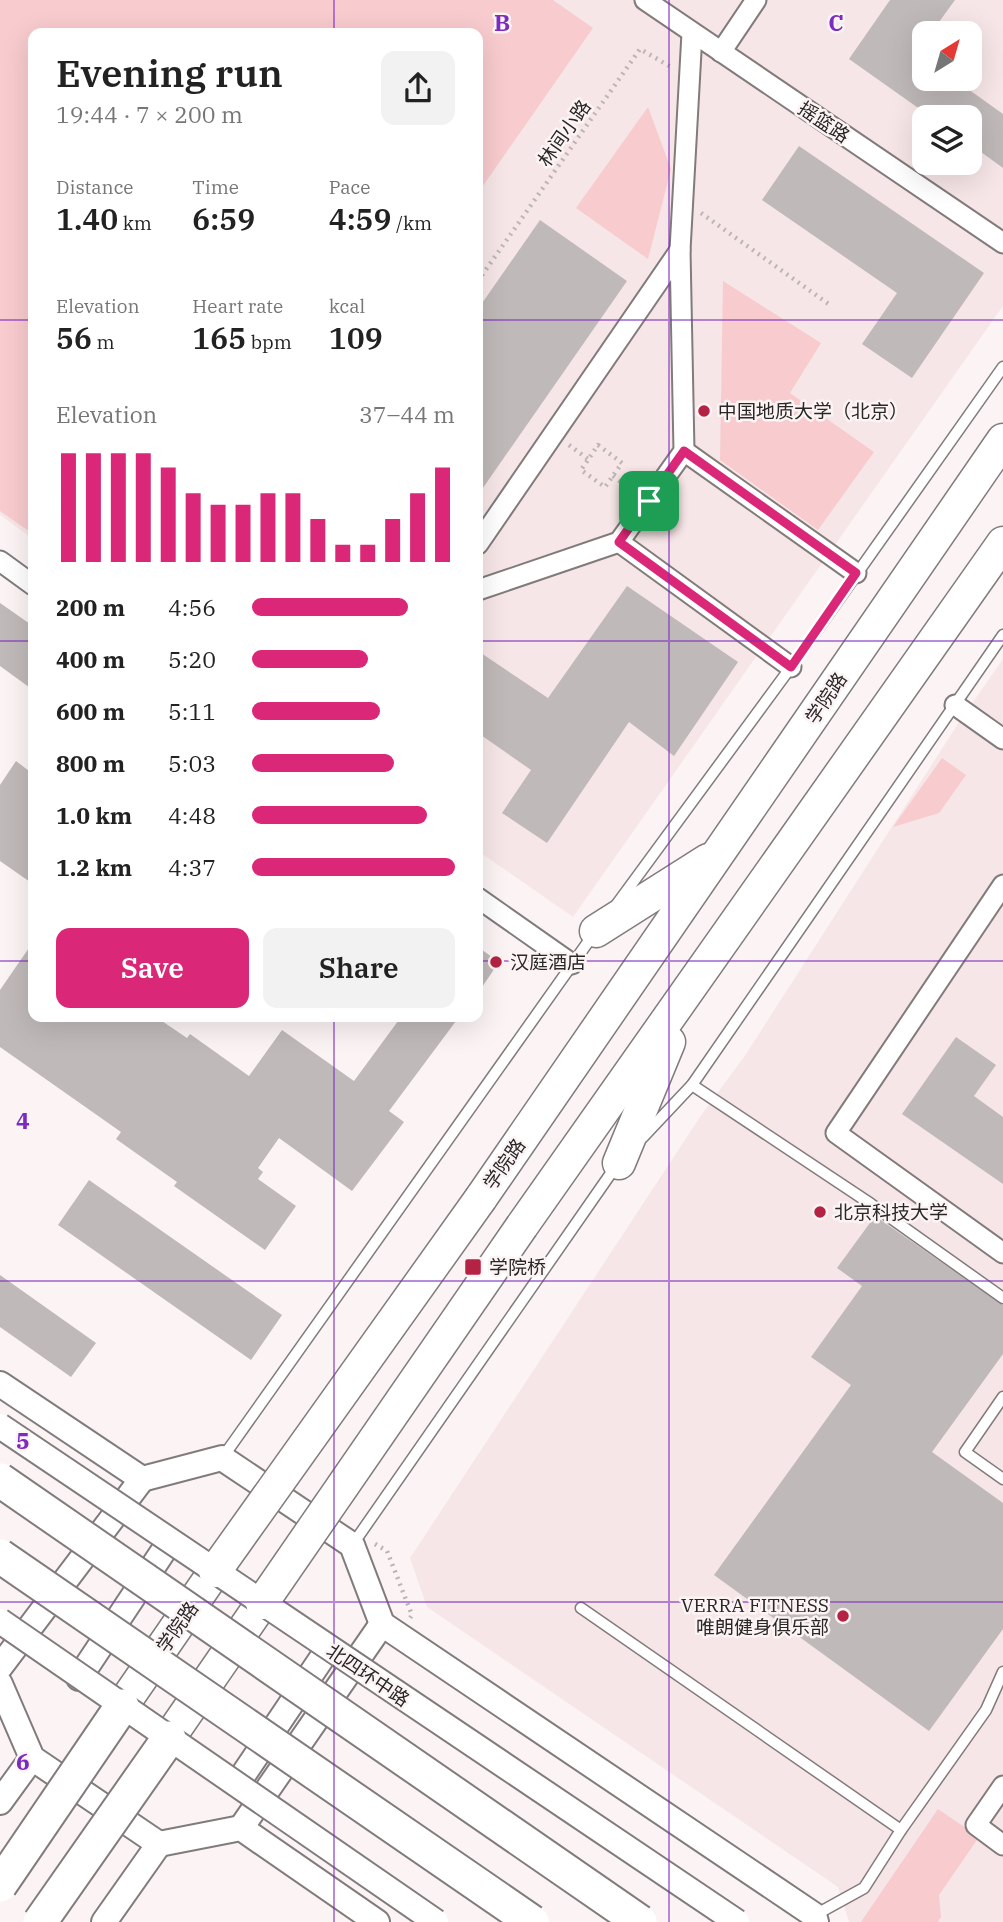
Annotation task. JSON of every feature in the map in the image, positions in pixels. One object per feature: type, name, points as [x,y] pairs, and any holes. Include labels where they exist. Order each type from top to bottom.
[{"type":"highway","points":[[0,1480],[640,1922]]},
{"type":"highway","points":[[0,1556],[532,1922]]},
{"type":"highway","name":"学院路","points":[[0,1885],[122,1706]]},
{"type":"highway","points":[[40,1922],[169,1738]]},
{"type":"main road","name":"学院路","points":[[122,1706],[481,1198],[1003,440]]},
{"type":"main road","points":[[169,1738],[522,1226],[1003,543]]},
{"type":"main road","points":[[596,931],[721,852]]},
{"type":"main road","points":[[619,1163],[689,992]]},
{"type":"street","name":"摇篮路","points":[[645,0],[1003,243]]},
{"type":"street","points":[[720,52],[756,0]]},
{"type":"street","points":[[483,588],[619,542],[684,451],[680,250],[692,33]]},
{"type":"street","points":[[483,537],[680,250]]},
{"type":"street","points":[[684,451],[856,573]]},
{"type":"street","points":[[619,542],[791,667]]},
{"type":"street","points":[[0,561],[28,581]]},
{"type":"street","points":[[955,705],[1003,739]]},
{"type":"street","points":[[1003,885],[836,1133],[1003,1253]]},
{"type":"street","points":[[483,902],[572,964]]},
{"type":"street","points":[[0,1384],[142,1479]]},
{"type":"street","name":"北四环中路","points":[[0,1426],[737,1922]]},
{"type":"street","points":[[0,1667],[142,1479],[222,1458],[352,1545],[382,1624],[815,1919]]},
{"type":"street","points":[[79,1678],[170,1541]]},
{"type":"street","points":[[0,1622],[436,1922]]},
{"type":"street","points":[[0,1684],[32,1758],[159,1843],[241,1828],[382,1624]]},
{"type":"street","points":[[237,1784],[328,1648]]},
{"type":"street","points":[[0,1802],[32,1758]]},
{"type":"street","points":[[1003,1786],[976,1825],[1003,1845]]},
{"type":"street","points":[[241,1828],[377,1922]]},
{"type":"street","points":[[104,1922],[159,1843]]},
{"type":"lane","points":[[222,1458],[572,964],[791,667],[1003,367]]},
{"type":"lane","points":[[352,1545],[619,1163],[692,1085],[1003,635]]},
{"type":"lane","points":[[692,1085],[871,1204],[1003,1298]]},
{"type":"lane","points":[[1003,1397],[965,1452],[1003,1479]]},
{"type":"lane","points":[[581,1608],[901,1830]]},
{"type":"lane","points":[[815,1919],[864,1888],[985,1710],[1003,1672]]},
{"type":"path","name":"林间小路","points":[[483,274],[640,49],[690,78]]},
{"type":"path","points":[[683,201],[830,305]]},
{"type":"path","points":[[598,445],[622,463],[605,487],[581,470],[588,459],[598,445]]},
{"type":"shaded area","name":"中国地质大学（北京）","points":[[0,0],[1003,0],[1003,306],[573,917],[483,854],[483,28],[28,28],[28,535],[0,515]]},
{"type":"shaded area","points":[[0,0],[553,0],[593,28],[483,186],[483,28],[28,28],[28,531],[0,511]]},
{"type":"shaded area","points":[[648,107],[671,169],[648,259],[576,208]]},
{"type":"shaded area","points":[[723,281],[821,343],[790,393],[874,452],[818,530],[720,460]]},
{"type":"shaded area","name":"北京科技大学","points":[[1003,659],[1003,1922],[849,1922],[838,1887],[427,1607],[410,1558],[700,1117],[746,1054],[963,716]]},
{"type":"shaded area","points":[[942,758],[966,775],[939,813],[893,827]]},
{"type":"shaded area","points":[[938,1809],[979,1837],[939,1895],[941,1917],[938,1922],[861,1922]]},
{"type":"building","points":[[890,0],[955,0],[940,21],[912,21],[912,91],[971,91],[1003,114],[1003,168],[982,153],[982,105],[914,105],[849,59]]},
{"type":"building","points":[[799,146],[984,273],[912,378],[862,344],[897,293],[762,200]]},
{"type":"building","points":[[540,220],[627,281],[483,488],[483,302]]},
{"type":"building","points":[[627,586],[738,662],[674,756],[629,722],[547,843],[502,813],[531,770],[483,736],[483,654],[548,698]]},
{"type":"building","points":[[0,603],[28,623],[28,686],[0,666]]},
{"type":"building","points":[[16,761],[28,770],[28,881],[0,861],[0,785]]},
{"type":"building","points":[[28,949],[28,1022],[163,1022],[187,1038],[190,1034],[249,1076],[282,1030],[354,1081],[397,1022],[455,1022],[389,1111],[404,1122],[352,1191],[279,1138],[258,1168],[263,1172],[258,1179],[296,1206],[265,1250],[174,1186],[177,1182],[116,1139],[121,1132],[0,1047],[0,990]]},
{"type":"building","points":[[483,951],[499,962],[483,986]]},
{"type":"building","points":[[956,1037],[996,1065],[974,1096],[1003,1117],[1003,1184],[902,1114]]},
{"type":"building","points":[[89,1180],[282,1315],[251,1360],[58,1225]]},
{"type":"building","points":[[875,1216],[1003,1305],[1003,1354],[932,1452],[1003,1503],[1003,1629],[929,1731],[714,1575],[851,1385],[811,1357],[862,1286],[837,1268]]},
{"type":"building","points":[[0,1275],[96,1343],[71,1377],[0,1327]]},
{"type":"place","name":"中国地质大学（北京）","points":[[704,411]]},
{"type":"place","name":"汉庭酒店","points":[[496,962]]},
{"type":"place","name":"北京科技大学","points":[[820,1212]]},
{"type":"place","name":"学院桥","points":[[473,1267]]},
{"type":"place","name":"VERRA FITNESS 唯朗健身俱乐部","points":[[843,1616]]},
{"type":"route","points":[[684,451],[856,573],[791,667],[619,542],[649,501],[684,451]]}]
